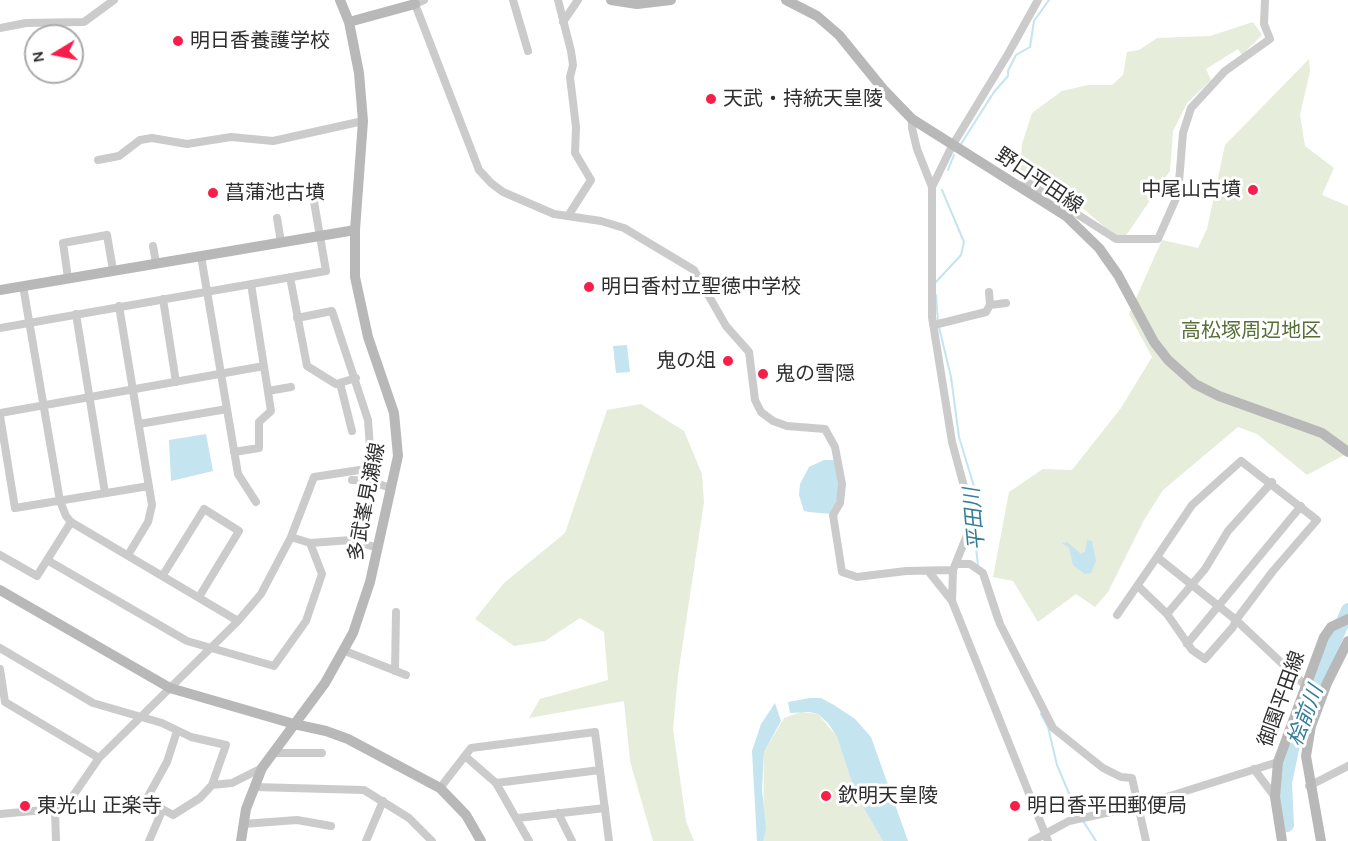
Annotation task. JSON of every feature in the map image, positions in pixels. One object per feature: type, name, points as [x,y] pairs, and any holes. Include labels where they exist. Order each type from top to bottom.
[{"type":"main road","name":"多武峯見瀬線","points":[[241,841],[243,824],[262,768],[345,651],[363,607],[398,456],[397,427],[362,315],[355,277],[355,230],[363,121],[359,73],[349,22],[340,0]]},
{"type":"main road","points":[[616,1],[637,4],[671,0]]},
{"type":"main road","name":"野口平田線","points":[[786,0],[817,16],[839,35],[883,89],[912,119],[1066,216],[1099,248],[1118,274],[1154,342],[1168,360],[1195,384],[1219,396],[1322,433],[1348,452]]},
{"type":"main road","points":[[349,22],[420,2]]},
{"type":"main road","points":[[0,290],[355,230]]},
{"type":"main road","points":[[0,590],[170,688],[336,734],[440,788],[466,816],[482,841]]},
{"type":"main road","name":"御園平田線","points":[[1282,841],[1275,797],[1278,762],[1324,637],[1335,625],[1348,619]]},
{"type":"main road","points":[[1321,841],[1309,786],[1306,756],[1311,726],[1327,683],[1348,641]]},
{"type":"street","points":[[0,28],[26,23],[84,22],[114,0]]},
{"type":"street","points":[[513,0],[528,51]]},
{"type":"street","points":[[558,0],[573,64],[570,77],[576,127],[575,153],[591,180],[568,216]]},
{"type":"street","points":[[563,22],[578,0]]},
{"type":"street","points":[[932,187],[952,146],[1038,0]]},
{"type":"street","points":[[1020,186],[1030,184],[1116,240],[1158,239],[1178,194],[1183,133],[1191,108],[1225,71],[1270,39],[1264,24],[1265,0]]},
{"type":"street","points":[[420,2],[479,170],[503,192],[554,214],[601,221],[624,228],[694,270],[726,326],[749,352],[755,400],[761,412],[772,421],[787,426],[825,429],[835,447],[842,484],[840,503],[833,515],[843,572],[856,577],[906,571],[929,572],[975,565],[983,573],[1000,624],[1053,728],[1103,768],[1121,777],[1132,777],[1146,841]]},
{"type":"street","points":[[912,119],[917,149],[932,187],[931,283],[952,442],[969,505],[967,535],[955,567],[952,601]]},
{"type":"street","points":[[98,160],[119,156],[140,140],[152,138],[187,144],[231,137],[273,141],[363,121]]},
{"type":"street","points":[[0,328],[326,271],[313,196]]},
{"type":"street","points":[[277,218],[281,242]]},
{"type":"street","points":[[68,278],[63,243],[107,235],[113,270]]},
{"type":"street","points":[[153,246],[156,263]]},
{"type":"street","points":[[201,255],[238,474],[256,502]]},
{"type":"street","points":[[290,278],[307,366],[336,384],[356,378]]},
{"type":"street","points":[[234,452],[259,448],[257,431],[259,422],[271,411],[251,284]]},
{"type":"street","points":[[23,286],[60,501],[71,522],[238,621]]},
{"type":"street","points":[[937,325],[986,312],[990,305],[988,292]]},
{"type":"street","points":[[163,299],[176,381]]},
{"type":"street","points":[[990,305],[1006,303]]},
{"type":"street","points":[[119,306],[139,424],[151,514],[128,555]]},
{"type":"street","points":[[0,814],[55,808],[68,803],[99,758],[238,621],[272,578],[291,537],[314,477],[366,469],[370,434],[356,378],[332,311],[297,318]]},
{"type":"street","points":[[76,314],[105,493]]},
{"type":"street","points":[[148,486],[15,508],[0,415],[44,405],[264,366]]},
{"type":"street","points":[[340,382],[352,431]]},
{"type":"street","points":[[268,391],[291,387]]},
{"type":"street","points":[[139,424],[227,409]]},
{"type":"street","points":[[1117,615],[1138,586],[1139,579],[1157,557],[1192,505],[1241,461],[1272,482],[1317,520],[1205,659],[1187,644],[1167,614],[1138,586]]},
{"type":"street","points":[[352,480],[369,481],[391,488]]},
{"type":"street","points":[[1167,614],[1205,569],[1228,531],[1272,482]]},
{"type":"street","points":[[1187,644],[1220,607],[1270,540],[1301,506]]},
{"type":"street","points":[[163,575],[204,509],[239,531],[199,597]]},
{"type":"street","points":[[0,555],[38,576],[71,522]]},
{"type":"street","points":[[291,537],[310,543],[341,539],[378,548]]},
{"type":"street","points":[[48,560],[170,633],[209,649],[274,666],[306,621],[322,574],[310,543]]},
{"type":"street","points":[[1157,557],[1236,620],[1305,685]]},
{"type":"street","points":[[929,572],[952,601],[1047,838]]},
{"type":"street","points":[[394,671],[396,612]]},
{"type":"street","points":[[0,648],[93,703],[141,716],[177,731],[226,745],[212,785],[200,798],[173,815],[162,811],[146,800],[167,762],[177,731]]},
{"type":"street","points":[[345,651],[406,675]]},
{"type":"street","points":[[0,669],[5,702],[99,758]]},
{"type":"street","points":[[440,788],[471,748],[595,732],[609,841]]},
{"type":"street","points":[[273,753],[322,753]]},
{"type":"street","points":[[465,756],[496,783],[518,818],[529,841]]},
{"type":"street","points":[[1032,841],[1047,838],[1079,819],[1138,806],[1278,762]]},
{"type":"street","points":[[1309,786],[1348,766]]},
{"type":"street","points":[[212,785],[232,783],[262,768]]},
{"type":"street","points":[[1254,768],[1275,797]]},
{"type":"street","points":[[496,783],[600,770]]},
{"type":"street","points":[[254,787],[357,789],[370,792],[409,818],[432,841]]},
{"type":"street","points":[[366,841],[383,801]]},
{"type":"street","points":[[55,808],[56,841]]},
{"type":"street","points":[[518,818],[605,808]]},
{"type":"street","points":[[149,841],[162,811]]},
{"type":"street","points":[[558,813],[572,841]]},
{"type":"street","points":[[243,824],[297,820],[331,826]]},
{"type":"green space","points":[[1253,22],[1262,35],[1242,55],[1238,49],[1206,69],[1211,80],[1187,103],[1173,131],[1170,171],[1125,237],[1115,236],[1079,205],[1048,187],[1020,177],[1022,144],[1032,113],[1062,91],[1088,85],[1112,85],[1123,75],[1127,52],[1139,50],[1157,38],[1210,36]]},
{"type":"green space","name":"高松塚周辺地区","points":[[1309,59],[1310,71],[1300,115],[1305,146],[1334,168],[1322,195],[1348,206],[1348,453],[1307,475],[1257,434],[1238,427],[1163,490],[1144,520],[1108,592],[1095,607],[1076,594],[1038,622],[1013,581],[993,577],[1009,492],[1043,469],[1072,470],[1121,408],[1152,357],[1129,314],[1162,240],[1198,248],[1207,229],[1225,145]]},
{"type":"green space","points":[[641,404],[684,431],[702,474],[704,502],[678,675],[673,729],[686,821],[694,841],[653,841],[630,761],[624,701],[529,718],[540,699],[608,680],[604,632],[580,618],[545,641],[514,646],[475,619],[504,583],[565,533],[607,410]]},
{"type":"green space","points":[[801,712],[818,714],[837,737],[856,795],[883,841],[763,841],[764,752],[784,718]]},
{"type":"water","points":[[627,345],[630,372],[616,373],[613,346]]},
{"type":"water","points":[[206,434],[213,471],[171,481],[169,440]]},
{"type":"water","points":[[824,460],[835,460],[839,493],[832,514],[804,511],[799,495],[800,484],[809,467]]},
{"type":"water","points":[[1087,540],[1092,541],[1096,561],[1091,573],[1085,574],[1073,565],[1069,548],[1062,543],[1067,542],[1081,554],[1085,552]]},
{"type":"water","points":[[821,698],[834,705],[855,719],[871,737],[908,841],[883,841],[856,795],[837,737],[828,723],[818,714],[790,713],[788,702]]},
{"type":"water","points":[[775,703],[781,721],[764,752],[762,790],[766,829],[763,841],[757,841],[752,751],[761,724]]},
{"type":"waterway","name":"平田川","points":[[961,144],[994,92],[1008,76],[1016,55],[1030,47],[1034,21],[1049,0]]},
{"type":"waterway","name":"平田川","points":[[948,170],[954,155]]},
{"type":"waterway","name":"平田川","points":[[935,283],[961,255],[964,242],[942,190]]},
{"type":"waterway","name":"平田川","points":[[936,295],[938,322]]},
{"type":"waterway","name":"平田川","points":[[939,327],[951,377],[959,437],[976,493],[975,538],[978,566]]},
{"type":"waterway","name":"平田川","points":[[981,577],[995,620]]},
{"type":"waterway","name":"桧前川","points":[[1287,825],[1285,783],[1293,744],[1308,701],[1348,610]]},
{"type":"waterway","name":"平田川","points":[[1041,714],[1048,727],[1057,765],[1076,810],[1096,841]]},
{"type":"place","name":"明日香養護学校","points":[[178,41]]},
{"type":"place","name":"天武・持統天皇陵","points":[[711,99]]},
{"type":"place","name":"中尾山古墳","points":[[1253,190]]},
{"type":"place","name":"菖蒲池古墳","points":[[213,193]]},
{"type":"place","name":"明日香村立聖徳中学校","points":[[589,287]]},
{"type":"place","name":"鬼の俎","points":[[728,361]]},
{"type":"place","name":"鬼の雪隠","points":[[763,374]]},
{"type":"place","name":"欽明天皇陵","points":[[826,796]]},
{"type":"place","name":"東光山 正楽寺","points":[[25,806]]},
{"type":"place","name":"明日香平田郵便局","points":[[1015,806]]}]
